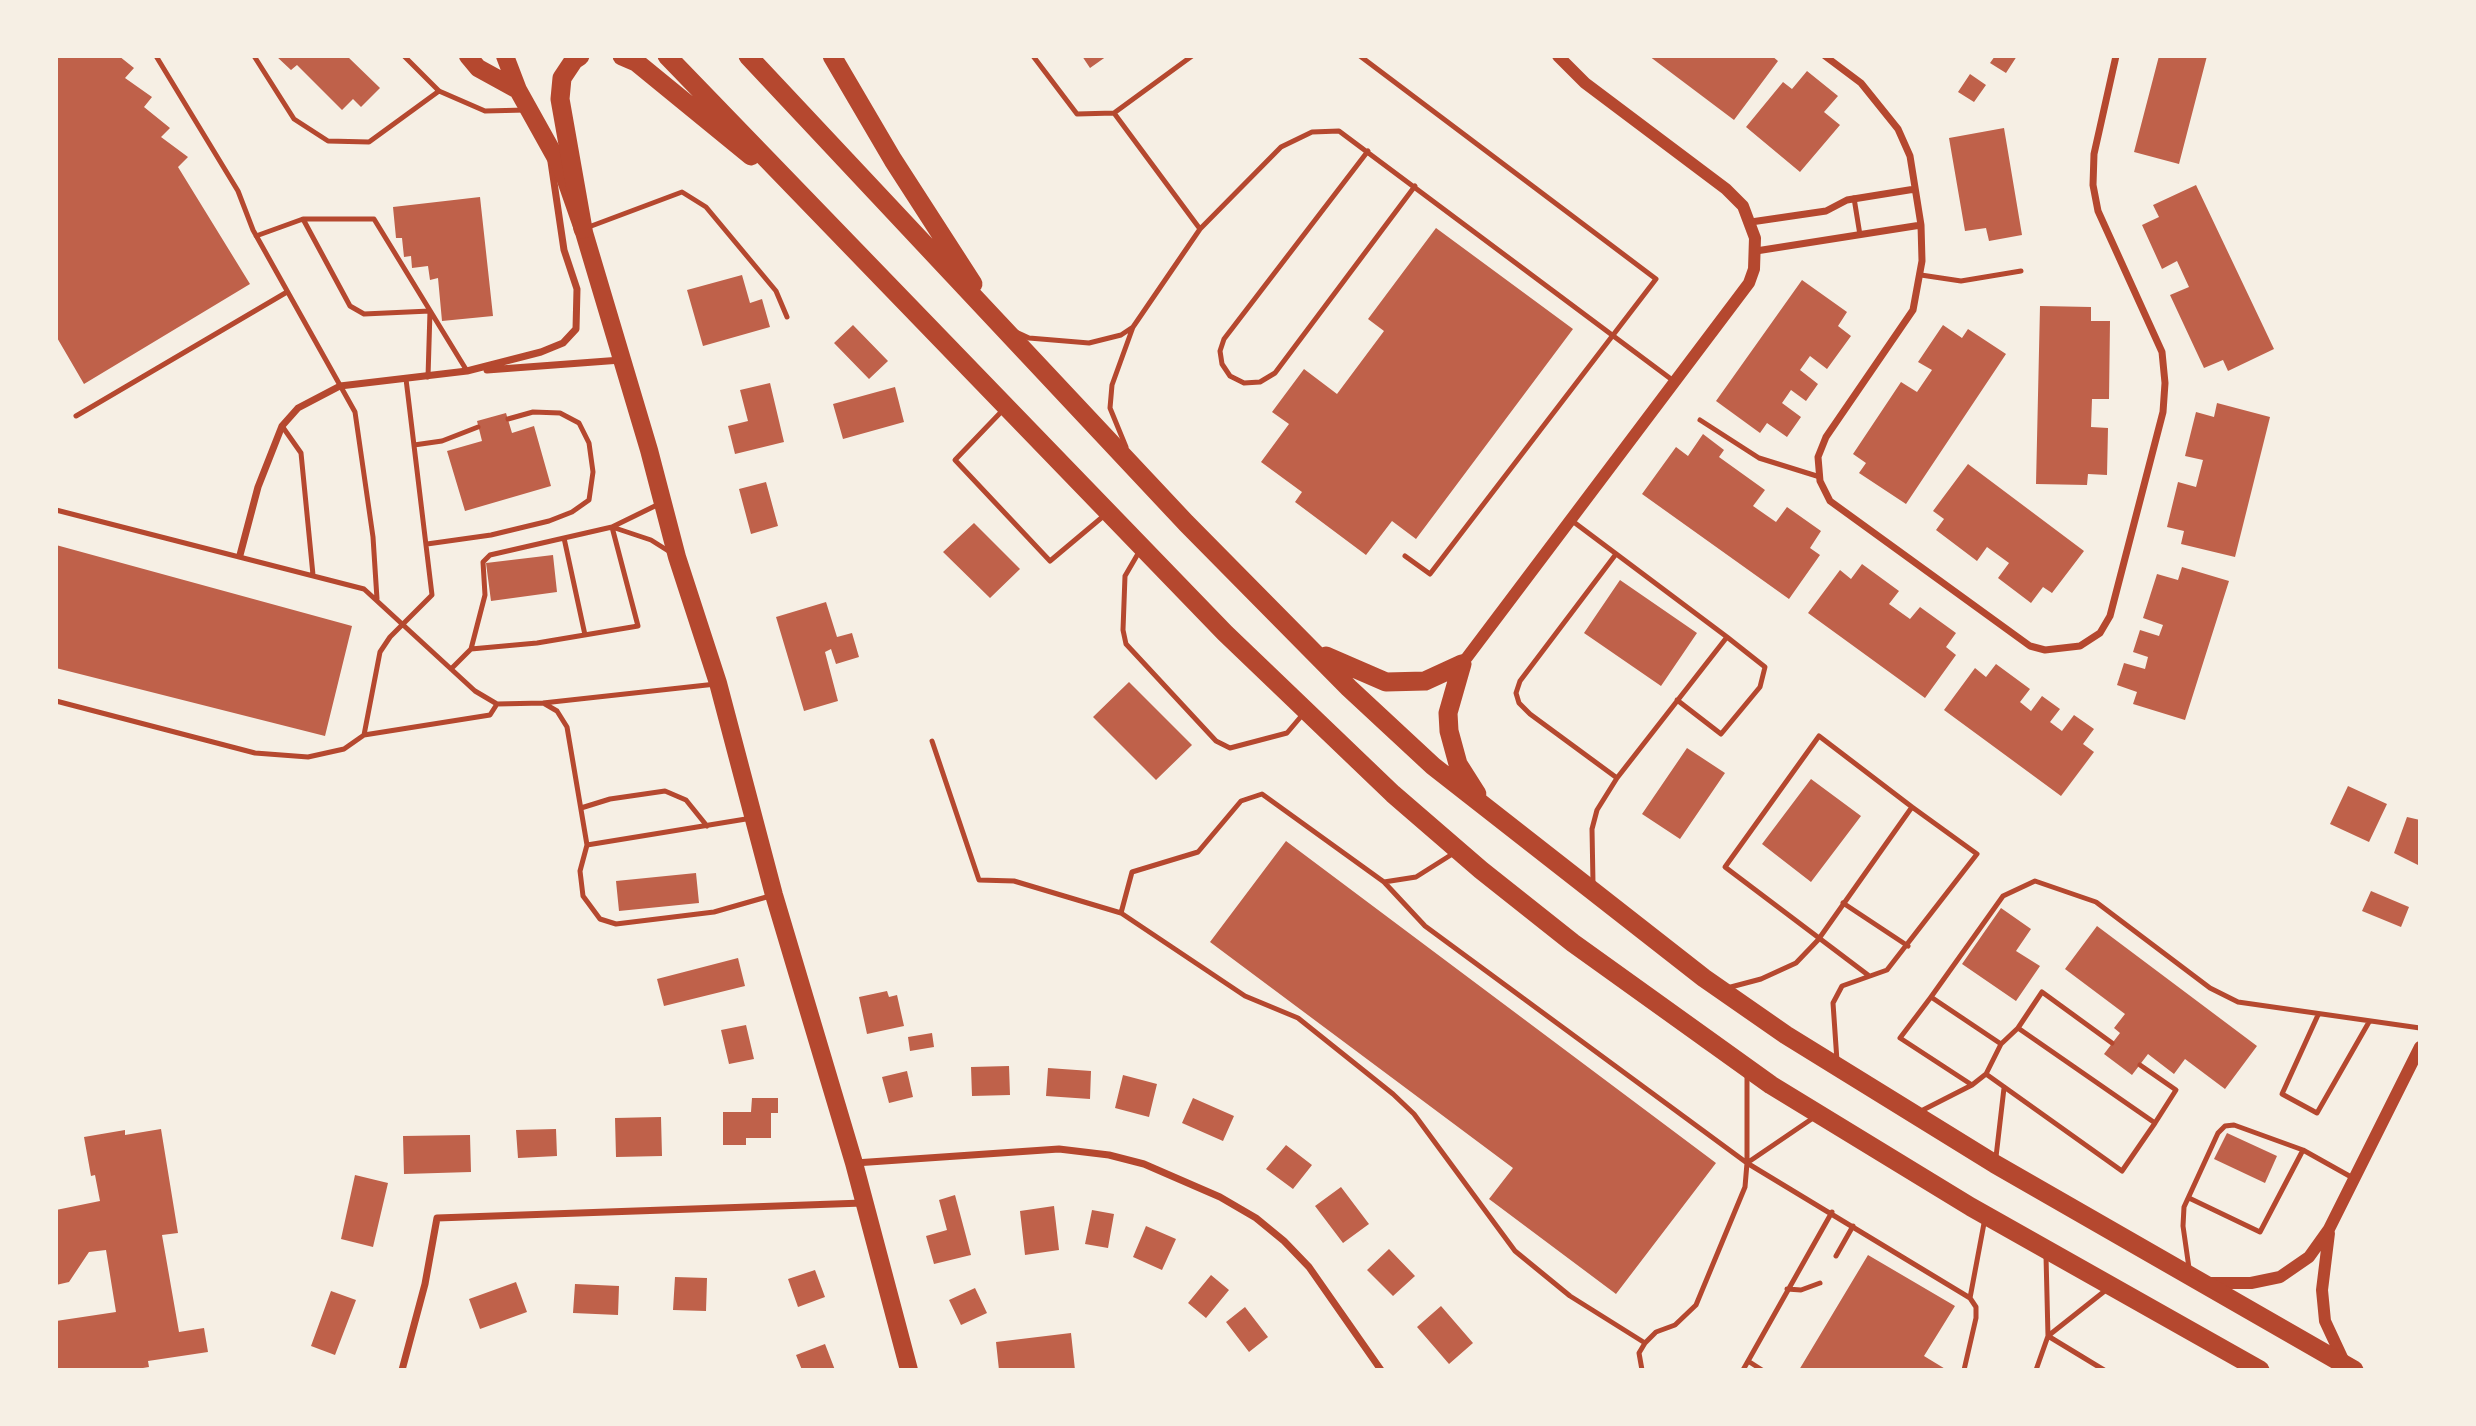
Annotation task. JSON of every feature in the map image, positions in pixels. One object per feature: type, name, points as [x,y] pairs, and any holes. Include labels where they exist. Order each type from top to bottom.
[{"type":"highway","points":[[580,56],[573,60],[562,78],[560,99],[583,229]]},
{"type":"highway","points":[[622,56],[636,62],[825,215]]},
{"type":"highway","points":[[667,56],[825,215],[1142,547],[1306,712],[1459,850],[1573,943],[1746,1068],[1818,1115],[1985,1215],[2260,1370]]},
{"type":"highway","points":[[748,56],[1138,472],[1307,646],[1433,766],[1720,990],[1837,1068],[1995,1164],[2350,1368]]},
{"type":"highway","points":[[838,61],[893,160],[1001,326]]},
{"type":"highway","points":[[1307,646],[1343,665],[1386,682],[1424,681],[1462,664]]},
{"type":"highway","points":[[1462,664],[1448,713],[1449,731],[1458,764],[1487,809]]},
{"type":"main road","points":[[468,56],[478,68],[518,90]]},
{"type":"main road","points":[[505,56],[518,90],[550,144],[583,229],[677,557],[718,683],[774,895],[854,1163],[909,1370]]},
{"type":"street","points":[[1462,664],[1749,284],[1756,251],[1751,222],[1743,206],[1726,189],[1585,83],[1558,56]]},
{"type":"street","points":[[1825,56],[1861,83],[1898,129],[1910,156],[1921,225],[1921,275],[1913,310],[1826,437],[1818,457],[1820,477],[1829,501],[2030,646],[2064,650],[2080,646],[2099,633],[2110,616],[2163,412],[2165,383],[2159,342],[2098,211],[2093,185],[2094,154],[2116,56]]},
{"type":"street","points":[[467,371],[541,352],[563,343],[576,330],[577,289],[564,250],[556,207],[550,144]]},
{"type":"street","points":[[1751,222],[1825,211],[1854,198],[1915,189]]},
{"type":"street","points":[[1756,251],[1921,225]]},
{"type":"street","points":[[240,555],[258,486],[282,426],[298,408],[340,386],[467,371],[622,360]]},
{"type":"street","points":[[2196,1280],[2251,1283],[2280,1276],[2309,1257],[2329,1229],[2356,1179],[2420,1046]]},
{"type":"street","points":[[854,1163],[1059,1149],[1144,1164],[1220,1196],[1255,1218],[1284,1241],[1309,1267],[1381,1370]]},
{"type":"street","points":[[402,1370],[425,1284],[438,1219],[864,1203]]},
{"type":"street","points":[[2329,1229],[2322,1290],[2325,1321],[2350,1368]]},
{"type":"lane","points":[[156,56],[238,191],[256,236],[355,412],[373,537],[377,600]]},
{"type":"lane","points":[[254,56],[294,119],[328,141],[369,142],[439,91]]},
{"type":"lane","points":[[404,56],[439,91],[485,111],[529,110]]},
{"type":"lane","points":[[1033,56],[1077,114],[1114,113],[1192,56]]},
{"type":"lane","points":[[1360,56],[1656,279],[1430,574],[1405,556]]},
{"type":"lane","points":[[1114,113],[1200,229]]},
{"type":"lane","points":[[1138,472],[1110,408],[1112,385],[1133,327],[1200,229],[1281,147],[1312,132],[1339,131],[1615,334],[1675,382]]},
{"type":"lane","points":[[1368,151],[1224,339],[1220,351],[1222,364],[1230,376],[1244,383],[1260,382],[1275,373],[1415,186]]},
{"type":"lane","points":[[583,229],[682,192],[706,207],[776,291],[787,317]]},
{"type":"lane","points":[[1854,198],[1860,235]]},
{"type":"lane","points":[[256,236],[303,219],[374,219],[467,371]]},
{"type":"lane","points":[[303,219],[350,306],[364,314],[430,311]]},
{"type":"lane","points":[[1921,275],[1961,281],[2021,271]]},
{"type":"lane","points":[[76,416],[287,292]]},
{"type":"lane","points":[[428,377],[430,311]]},
{"type":"lane","points":[[1001,326],[1029,338],[1089,343],[1121,335],[1133,327]]},
{"type":"lane","points":[[364,735],[380,652],[390,637],[432,595],[406,379]]},
{"type":"lane","points":[[1007,406],[955,460],[1050,561],[1108,512]]},
{"type":"lane","points":[[427,544],[491,535],[549,521],[572,512],[589,500],[593,472],[589,443],[579,422],[560,413],[533,412],[508,419]]},
{"type":"lane","points":[[1700,420],[1759,458],[1820,477]]},
{"type":"lane","points":[[282,426],[301,453],[313,575]]},
{"type":"lane","points":[[414,445],[442,441],[478,428]]},
{"type":"lane","points":[[451,669],[471,649],[485,595],[483,562],[490,555],[612,527],[663,502]]},
{"type":"lane","points":[[56,510],[195,547],[240,555],[364,589],[475,691],[497,704],[543,703],[718,683]]},
{"type":"lane","points":[[1570,520],[1765,667],[1760,687],[1721,734],[1677,700]]},
{"type":"lane","points":[[612,527],[651,540],[677,557]]},
{"type":"lane","points":[[471,649],[638,626],[612,527]]},
{"type":"lane","points":[[564,538],[585,635]]},
{"type":"lane","points":[[1142,547],[1125,576],[1123,630],[1126,644],[1216,741],[1230,748],[1287,733],[1306,712]]},
{"type":"lane","points":[[1616,554],[1520,681],[1516,693],[1519,703],[1530,714],[1617,778]]},
{"type":"lane","points":[[1593,890],[1592,829],[1597,810],[1617,778],[1727,637]]},
{"type":"lane","points":[[56,701],[255,753],[308,757],[344,749],[364,735],[490,715],[497,704]]},
{"type":"lane","points":[[543,703],[557,711],[567,727],[587,845],[580,871],[583,896],[600,919],[616,924],[714,912],[774,895]]},
{"type":"lane","points":[[1837,1068],[1833,1003],[1842,986],[1887,970],[1977,854],[1819,736],[1725,867],[1818,940],[1868,975]]},
{"type":"lane","points":[[932,741],[979,880],[1014,881],[1121,913],[1245,996],[1298,1018],[1414,1114],[1515,1251],[1570,1296],[1645,1343]]},
{"type":"lane","points":[[581,808],[610,799],[665,791],[686,800],[707,826]]},
{"type":"lane","points":[[1121,913],[1132,872],[1198,852],[1241,801],[1262,794],[1384,882],[1425,926],[1747,1163],[1832,1212],[1970,1298],[1976,1307],[1976,1318],[1964,1370]]},
{"type":"lane","points":[[1720,990],[1762,979],[1796,963],[1818,940],[1912,807]]},
{"type":"lane","points":[[587,845],[755,817]]},
{"type":"lane","points":[[1384,882],[1416,877],[1459,850]]},
{"type":"lane","points":[[1972,1085],[1900,1038],[2003,896],[2035,881],[2096,902],[2210,988],[2238,1002],[2420,1027]]},
{"type":"lane","points":[[1843,903],[1908,946]]},
{"type":"lane","points":[[1913,1115],[1972,1085],[1986,1074],[2001,1044],[2018,1028],[2042,992],[2112,1043]]},
{"type":"lane","points":[[1931,997],[2001,1044]]},
{"type":"lane","points":[[2318,1015],[2282,1094],[2317,1113],[2369,1022]]},
{"type":"lane","points":[[2018,1028],[2155,1123]]},
{"type":"lane","points":[[1986,1074],[2122,1171],[2176,1090],[2140,1065]]},
{"type":"lane","points":[[1642,1370],[1639,1353],[1645,1343],[1657,1332],[1675,1325],[1696,1305],[1745,1187],[1746,1068]]},
{"type":"lane","points":[[1995,1164],[2004,1088]]},
{"type":"lane","points":[[1747,1163],[1818,1115]]},
{"type":"lane","points":[[2196,1280],[2183,1226],[2184,1207],[2218,1133],[2225,1126],[2234,1125],[2303,1150],[2356,1179]]},
{"type":"lane","points":[[2189,1198],[2260,1232],[2303,1150]]},
{"type":"lane","points":[[1744,1370],[1832,1212]]},
{"type":"lane","points":[[1970,1298],[1985,1215]]},
{"type":"lane","points":[[1836,1256],[1853,1226]]},
{"type":"lane","points":[[2036,1370],[2048,1336],[2046,1249]]},
{"type":"lane","points":[[1787,1289],[1801,1290],[1820,1283]]},
{"type":"lane","points":[[2048,1336],[2111,1286]]},
{"type":"lane","points":[[2048,1336],[2104,1370]]},
{"type":"lane","points":[[1748,1361],[1762,1370]]},
{"type":"building","points":[[56,56],[119,56],[134,68],[125,78],[152,97],[144,107],[170,128],[161,137],[188,157],[178,167],[250,284],[84,384],[56,336]]},
{"type":"building","points":[[276,56],[347,56],[380,88],[361,107],[353,99],[342,110],[297,65],[291,70]]},
{"type":"building","points":[[1082,56],[1107,56],[1090,68]]},
{"type":"building","points":[[1649,56],[1772,56],[1778,61],[1734,120]]},
{"type":"building","points":[[1995,56],[2017,56],[2006,73],[1990,63]]},
{"type":"building","points":[[2159,56],[2207,56],[2179,164],[2134,152]]},
{"type":"building","points":[[1807,71],[1838,96],[1824,112],[1840,125],[1800,172],[1746,127],[1783,82],[1792,89]]},
{"type":"building","points":[[1970,74],[1986,85],[1974,102],[1958,92]]},
{"type":"building","points":[[2004,128],[2022,235],[1989,241],[1986,228],[1965,231],[1949,138]]},
{"type":"building","points":[[2196,185],[2274,349],[2228,371],[2223,360],[2204,368],[2170,295],[2189,287],[2177,261],[2162,269],[2142,225],[2159,217],[2153,205]]},
{"type":"building","points":[[480,197],[493,316],[442,321],[438,278],[430,280],[428,266],[412,268],[411,256],[404,257],[402,238],[396,238],[393,207]]},
{"type":"building","points":[[1436,228],[1573,329],[1416,539],[1392,521],[1366,555],[1295,502],[1302,492],[1261,462],[1289,424],[1272,412],[1304,369],[1337,394],[1384,331],[1368,319]]},
{"type":"building","points":[[742,275],[750,303],[762,299],[770,327],[703,346],[687,290]]},
{"type":"building","points":[[1802,280],[1847,312],[1838,326],[1851,336],[1827,369],[1810,356],[1800,370],[1818,384],[1806,401],[1791,390],[1782,403],[1801,417],[1787,437],[1767,423],[1760,433],[1716,401]]},
{"type":"building","points":[[2040,306],[2091,307],[2091,321],[2110,321],[2109,399],[2092,399],[2091,427],[2108,428],[2107,475],[2088,474],[2087,485],[2036,484]]},
{"type":"building","points":[[853,325],[888,361],[869,379],[834,343]]},
{"type":"building","points":[[1943,325],[1962,338],[1968,329],[2006,354],[1906,504],[1859,473],[1866,463],[1853,454],[1901,382],[1917,392],[1932,370],[1918,362]]},
{"type":"building","points":[[770,383],[784,442],[735,454],[728,426],[748,421],[740,390]]},
{"type":"building","points":[[895,387],[904,422],[843,439],[833,404]]},
{"type":"building","points":[[2217,403],[2270,417],[2235,557],[2181,544],[2184,531],[2167,527],[2178,482],[2196,487],[2203,460],[2185,456],[2196,412],[2214,417]]},
{"type":"building","points":[[506,413],[512,433],[534,426],[551,486],[465,511],[447,451],[482,441],[477,421]]},
{"type":"building","points":[[1703,434],[1724,450],[1719,457],[1765,490],[1753,506],[1776,522],[1787,507],[1821,531],[1810,548],[1820,555],[1789,599],[1642,494],[1676,447],[1688,456]]},
{"type":"building","points":[[1968,464],[2084,551],[2052,593],[2043,587],[2031,603],[1998,578],[2009,563],[1987,547],[1977,561],[1936,530],[1944,519],[1933,511]]},
{"type":"building","points":[[766,482],[778,526],[751,534],[739,489]]},
{"type":"building","points":[[974,523],[1020,569],[990,598],[943,552]]},
{"type":"building","points":[[56,545],[352,626],[325,736],[56,668]]},
{"type":"building","points":[[553,555],[557,592],[491,601],[486,563]]},
{"type":"building","points":[[1862,564],[1899,591],[1889,604],[1910,619],[1920,607],[1956,633],[1946,647],[1956,655],[1925,698],[1808,613],[1840,570],[1851,579]]},
{"type":"building","points":[[2182,567],[2229,581],[2185,720],[2133,704],[2137,692],[2117,685],[2124,663],[2145,669],[2148,657],[2133,652],[2140,630],[2159,636],[2163,625],[2143,618],[2157,574],[2178,580]]},
{"type":"building","points":[[1620,580],[1697,633],[1661,686],[1584,633]]},
{"type":"building","points":[[826,602],[837,637],[852,633],[859,657],[836,664],[831,649],[825,652],[838,701],[804,711],[776,617]]},
{"type":"building","points":[[1996,664],[2030,689],[2020,702],[2031,711],[2042,696],[2060,709],[2050,722],[2062,731],[2074,715],[2094,729],[2083,744],[2094,752],[2061,796],[1944,710],[1975,668],[1986,677]]},
{"type":"building","points":[[1129,682],[1192,745],[1156,780],[1093,717]]},
{"type":"building","points":[[1687,748],[1725,773],[1680,839],[1642,814]]},
{"type":"building","points":[[1811,779],[1861,816],[1811,882],[1762,844]]},
{"type":"building","points":[[2348,786],[2387,804],[2369,842],[2330,824]]},
{"type":"building","points":[[2407,817],[2420,820],[2420,866],[2394,853]]},
{"type":"building","points":[[1286,841],[1716,1163],[1616,1294],[1489,1199],[1513,1168],[1210,942]]},
{"type":"building","points":[[696,873],[699,903],[619,911],[616,881]]},
{"type":"building","points":[[2371,891],[2409,907],[2401,927],[2362,911]]},
{"type":"building","points":[[2001,908],[2031,929],[2016,951],[2040,966],[2016,1001],[1962,964]]},
{"type":"building","points":[[2097,926],[2257,1046],[2225,1089],[2185,1059],[2174,1074],[2148,1054],[2132,1075],[2104,1054],[2120,1033],[2114,1028],[2125,1014],[2065,969]]},
{"type":"building","points":[[738,958],[745,986],[664,1006],[657,979]]},
{"type":"building","points":[[887,991],[889,997],[897,995],[904,1026],[867,1034],[859,997]]},
{"type":"building","points":[[746,1025],[754,1059],[729,1064],[721,1030]]},
{"type":"building","points":[[932,1033],[934,1047],[910,1051],[908,1037]]},
{"type":"building","points":[[1009,1066],[1010,1095],[972,1096],[971,1067]]},
{"type":"building","points":[[1048,1068],[1091,1071],[1090,1099],[1046,1096]]},
{"type":"building","points":[[907,1071],[913,1097],[889,1103],[882,1077]]},
{"type":"building","points":[[1123,1075],[1157,1084],[1149,1117],[1115,1108]]},
{"type":"building","points":[[752,1098],[778,1098],[778,1113],[771,1113],[771,1138],[746,1138],[746,1145],[723,1145],[723,1112],[751,1112]]},
{"type":"building","points":[[1193,1098],[1234,1116],[1223,1141],[1182,1123]]},
{"type":"building","points":[[661,1117],[662,1156],[616,1157],[615,1118]]},
{"type":"building","points":[[161,1129],[178,1233],[162,1235],[179,1332],[204,1328],[208,1352],[148,1361],[149,1367],[131,1370],[56,1370],[56,1321],[116,1312],[106,1250],[89,1252],[69,1282],[56,1285],[56,1210],[100,1201],[95,1175],[91,1176],[84,1137],[125,1130],[125,1135]]},
{"type":"building","points":[[556,1129],[557,1156],[518,1158],[516,1130]]},
{"type":"building","points":[[2227,1133],[2277,1156],[2265,1183],[2214,1159]]},
{"type":"building","points":[[470,1135],[471,1172],[404,1174],[403,1136]]},
{"type":"building","points":[[1286,1145],[1312,1165],[1293,1189],[1266,1169]]},
{"type":"building","points":[[355,1175],[388,1183],[373,1247],[341,1239]]},
{"type":"building","points":[[1341,1187],[1369,1224],[1343,1243],[1315,1206]]},
{"type":"building","points":[[955,1195],[971,1255],[934,1264],[926,1236],[947,1230],[939,1200]]},
{"type":"building","points":[[1054,1206],[1059,1250],[1025,1255],[1020,1211]]},
{"type":"building","points":[[1092,1210],[1114,1214],[1108,1248],[1085,1244]]},
{"type":"building","points":[[1146,1226],[1176,1239],[1162,1270],[1133,1257]]},
{"type":"building","points":[[1389,1249],[1415,1276],[1393,1296],[1367,1270]]},
{"type":"building","points":[[1868,1255],[1955,1306],[1924,1356],[1947,1370],[1799,1370]]},
{"type":"building","points":[[815,1270],[825,1297],[798,1307],[788,1279]]},
{"type":"building","points":[[1211,1275],[1229,1290],[1206,1318],[1188,1303]]},
{"type":"building","points":[[675,1277],[707,1278],[706,1311],[673,1310]]},
{"type":"building","points":[[516,1282],[527,1312],[480,1329],[469,1299]]},
{"type":"building","points":[[575,1284],[619,1286],[618,1315],[573,1313]]},
{"type":"building","points":[[975,1288],[987,1313],[961,1325],[949,1300]]},
{"type":"building","points":[[331,1291],[356,1300],[335,1355],[311,1346]]},
{"type":"building","points":[[1441,1306],[1473,1343],[1449,1364],[1417,1327]]},
{"type":"building","points":[[1245,1307],[1268,1337],[1249,1352],[1226,1322]]},
{"type":"building","points":[[1071,1333],[1075,1370],[999,1370],[996,1342]]},
{"type":"building","points":[[825,1344],[835,1370],[802,1370],[796,1355]]}]
